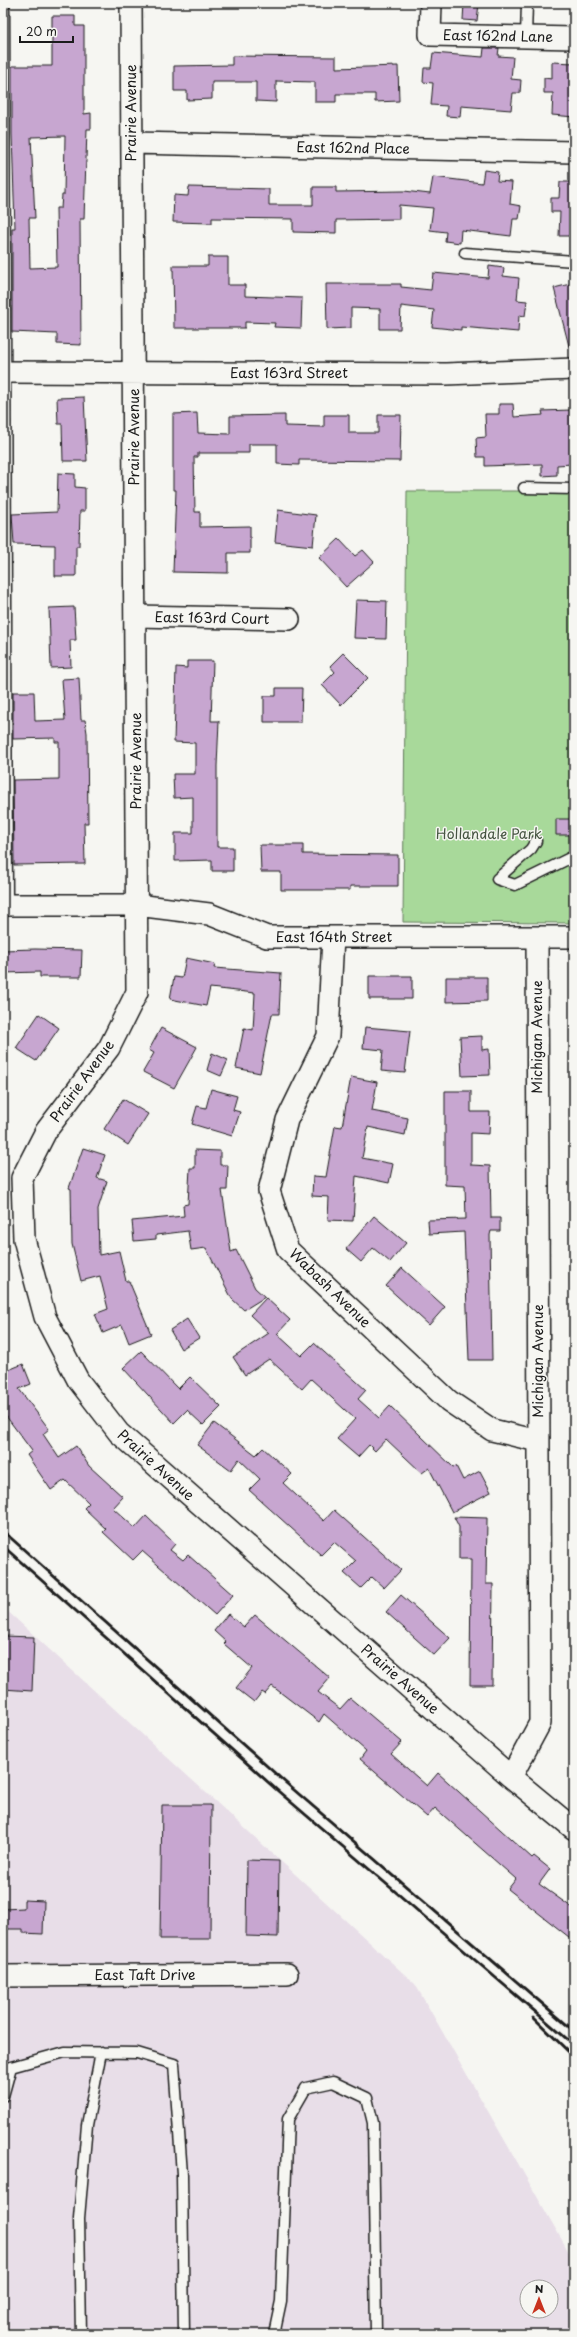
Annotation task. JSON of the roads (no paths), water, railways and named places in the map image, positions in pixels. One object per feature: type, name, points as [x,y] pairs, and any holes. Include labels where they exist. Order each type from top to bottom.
[{"type":"street","name":"Prairie Avenue","points":[[131,3],[137,992],[109,1048],[46,1131],[22,1178],[24,1239],[45,1317],[78,1380],[119,1434],[511,1777],[574,1828]]},
{"type":"street","name":"East 162nd Lane","points":[[431,3],[430,34],[574,38]]},
{"type":"street","name":"East 162nd Place","points":[[132,144],[574,152]]},
{"type":"street","name":"East 163rd Street","points":[[4,372],[446,374],[574,369]]},
{"type":"street","name":"East 163rd Court","points":[[135,616],[289,619]]},
{"type":"street","name":"East 164th Street","points":[[5,905],[137,905],[210,914],[267,937],[574,937]]},
{"type":"street","name":"Wabash Avenue","points":[[333,937],[328,1036],[287,1120],[269,1191],[288,1250],[449,1401],[492,1430],[538,1441]]},
{"type":"street","name":"Michigan Avenue","points":[[511,1777],[540,1723],[537,937]]},
{"type":"street","name":"East Taft Drive","points":[[3,1976],[287,1974]]},
{"type":"lane","points":[[4,3],[5,905]]},
{"type":"lane","points":[[526,36],[527,3]]},
{"type":"lane","points":[[465,253],[574,261]]},
{"type":"lane","points":[[524,488],[574,489]]},
{"type":"lane","points":[[536,841],[531,849],[497,879],[516,885],[574,856]]},
{"type":"lane","points":[[3,2096],[11,2067],[65,2052],[137,2053],[174,2064],[182,2174],[184,2334]]},
{"type":"lane","points":[[81,2334],[79,2218],[87,2125],[101,2052]]},
{"type":"lane","points":[[274,2334],[281,2301],[288,2119],[306,2088],[333,2082],[367,2098],[373,2122],[376,2334]]},
{"type":"railway","points":[[3,1531],[286,1783],[574,2031]]},
{"type":"railway","points":[[3,1546],[278,1791],[574,2045]]},
{"type":"railway","points":[[534,2018],[574,2057]]},
{"type":"park label","name":"Hollandale Park","points":[[489,834]]}]
